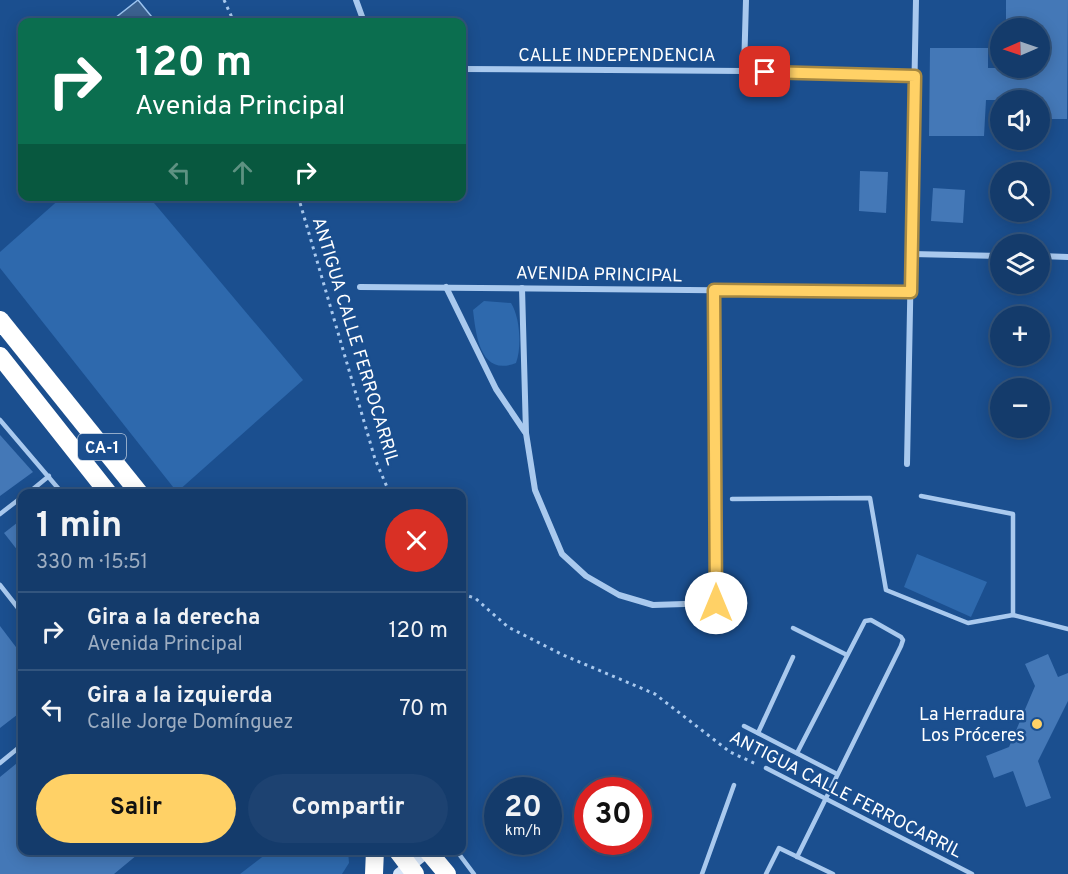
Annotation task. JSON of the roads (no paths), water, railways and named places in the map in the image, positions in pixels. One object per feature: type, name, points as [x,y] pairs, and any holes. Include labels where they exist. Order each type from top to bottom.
[{"type":"highway","name":"CA-1","points":[[0,320],[136,489]]},
{"type":"highway","name":"CA-1","points":[[0,356],[105,489]]},
{"type":"highway","points":[[48,416],[65,401]]},
{"type":"highway","points":[[374,874],[375,855]]},
{"type":"highway","points":[[400,855],[408,871]]},
{"type":"highway","points":[[434,855],[447,874]]},
{"type":"highway","points":[[436,855],[457,874]]},
{"type":"main road","points":[[408,871],[426,855]]},
{"type":"street","points":[[356,0],[363,18]]},
{"type":"street","points":[[744,71],[746,0]]},
{"type":"street","points":[[907,464],[916,0]]},
{"type":"street","name":"CALLE INDEPENDENCIA","points":[[466,69],[744,71],[915,76]]},
{"type":"street","points":[[912,254],[990,256]]},
{"type":"street","points":[[1050,256],[1068,257]]},
{"type":"street","name":"AVENIDA PRINCIPAL","points":[[360,287],[911,292]]},
{"type":"street","points":[[446,287],[496,389],[526,433]]},
{"type":"street","points":[[522,288],[526,433],[536,490],[557,543],[562,554],[586,576],[619,595],[653,605],[716,603],[714,290]]},
{"type":"lane","points":[[0,420],[59,489]]},
{"type":"lane","points":[[33,489],[49,476]]},
{"type":"lane","points":[[921,496],[1013,514],[1013,615]]},
{"type":"lane","points":[[732,499],[870,498],[886,590],[968,623],[1013,615],[1068,629]]},
{"type":"lane","points":[[0,514],[18,500]]},
{"type":"lane","points":[[0,585],[18,608]]},
{"type":"lane","points":[[797,753],[867,620],[897,634],[903,640],[797,857]]},
{"type":"lane","points":[[793,628],[847,655]]},
{"type":"lane","points":[[758,733],[793,657]]},
{"type":"lane","points":[[744,726],[837,774]]},
{"type":"lane","points":[[0,763],[18,748]]},
{"type":"lane","name":"ANTIGUA CALLE FERROCARRIL","points":[[766,768],[972,874]]},
{"type":"lane","points":[[702,874],[734,785]]},
{"type":"lane","points":[[766,874],[779,848],[833,874]]},
{"type":"lane","points":[[460,855],[474,874]]},
{"type":"place","name":"La Herradura Los Próceres","points":[[1037,724]]}]
